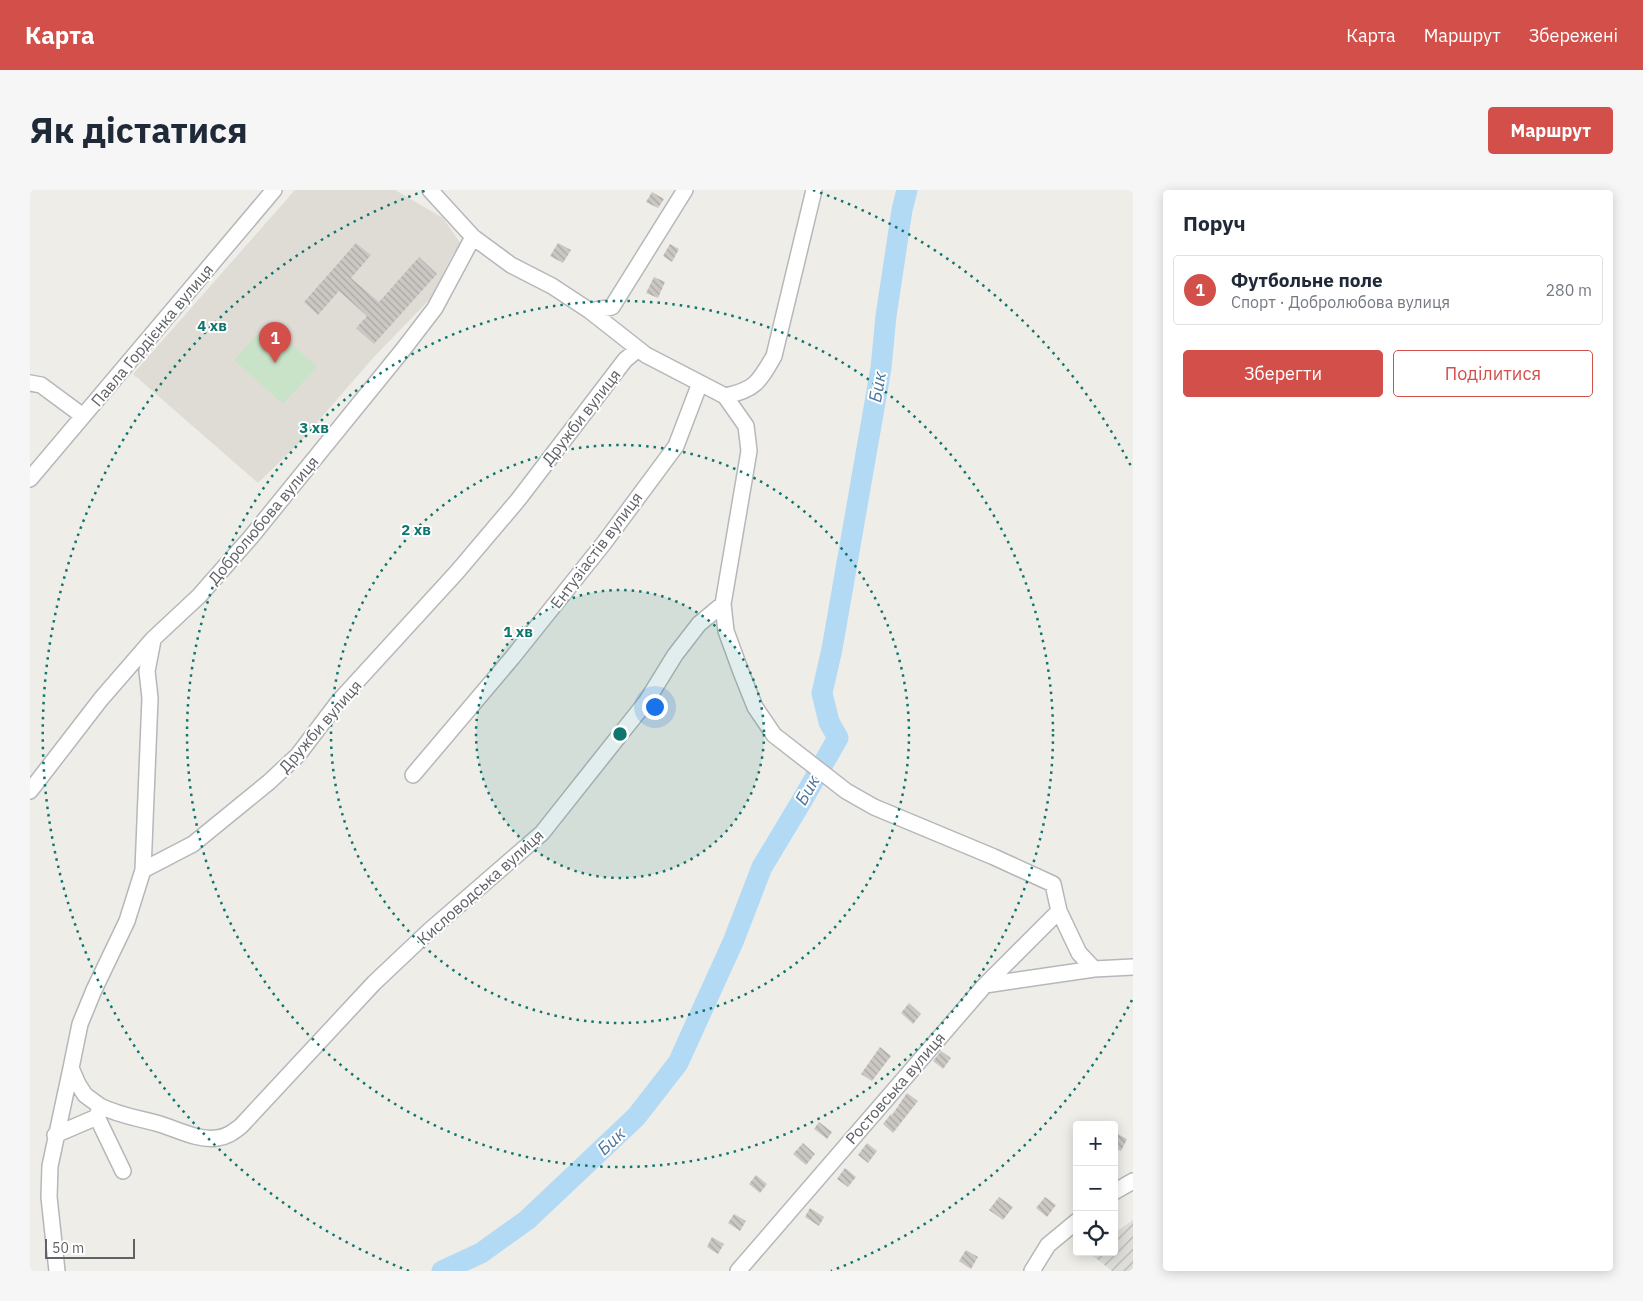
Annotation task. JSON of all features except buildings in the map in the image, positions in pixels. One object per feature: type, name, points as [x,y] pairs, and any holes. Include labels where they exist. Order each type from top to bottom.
[{"type":"street","name":"Павла Гордієнка вулиця","points":[[30,479],[274,190]]},
{"type":"street","points":[[430,190],[473,237],[511,265],[552,286],[590,312],[637,350],[725,396],[746,426],[750,451],[724,604],[726,631],[755,706],[774,735],[846,791],[874,807],[1053,884],[1059,911],[1080,954],[1094,969]]},
{"type":"street","points":[[590,312],[612,307],[686,190]]},
{"type":"street","points":[[725,396],[744,392],[759,380],[774,356],[814,190]]},
{"type":"street","name":"Добролюбова вулиця","points":[[30,791],[101,699],[153,639],[199,596],[251,537],[402,351],[435,308],[473,237]]},
{"type":"street","name":"Дружби вулиця","points":[[143,870],[193,844],[270,782],[298,756],[339,701],[457,572],[518,500],[625,360],[637,350]]},
{"type":"street","name":"Ентузіастів вулиця","points":[[413,775],[512,658],[604,543],[676,446],[700,382]]},
{"type":"street","points":[[30,383],[41,385],[83,416]]},
{"type":"street","name":"Кисловодська вулиця","points":[[99,1111],[156,1123],[200,1137],[215,1138],[228,1136],[241,1126],[374,983],[429,931],[542,833],[646,702],[675,655],[699,624],[724,604]]},
{"type":"street","points":[[57,1271],[49,1197],[50,1166],[55,1135],[62,1117],[80,1024],[127,921],[143,870],[150,698],[147,671],[153,639]]},
{"type":"street","name":"Ростовська вулиця","points":[[738,1271],[985,985],[1059,911]]},
{"type":"street","points":[[985,985],[1094,969],[1133,967]]},
{"type":"street","points":[[71,1068],[85,1095],[99,1111],[124,1171]]},
{"type":"street","points":[[55,1135],[99,1111]]},
{"type":"street","points":[[1118,1190],[1133,1181]]},
{"type":"street","points":[[1032,1271],[1048,1245],[1073,1224]]},
{"type":"shaded area","points":[[295,190],[395,190],[443,218],[463,247],[453,254],[430,299],[373,358],[300,442],[258,483],[133,374]]},
{"type":"shaded area","points":[[1133,1220],[1133,1271],[1112,1271],[1093,1256],[1118,1256],[1118,1230]]},
{"type":"green space","points":[[268,323],[317,367],[283,404],[234,360]]},
{"type":"waterway","name":"Бик","points":[[442,1271],[481,1253],[527,1220],[636,1117],[678,1063],[733,942],[762,867],[838,738],[829,722],[822,693],[832,649],[881,368],[886,316],[902,210],[907,190]]},
{"type":"place","name":"Футбольне поле","points":[[275,363]]}]
